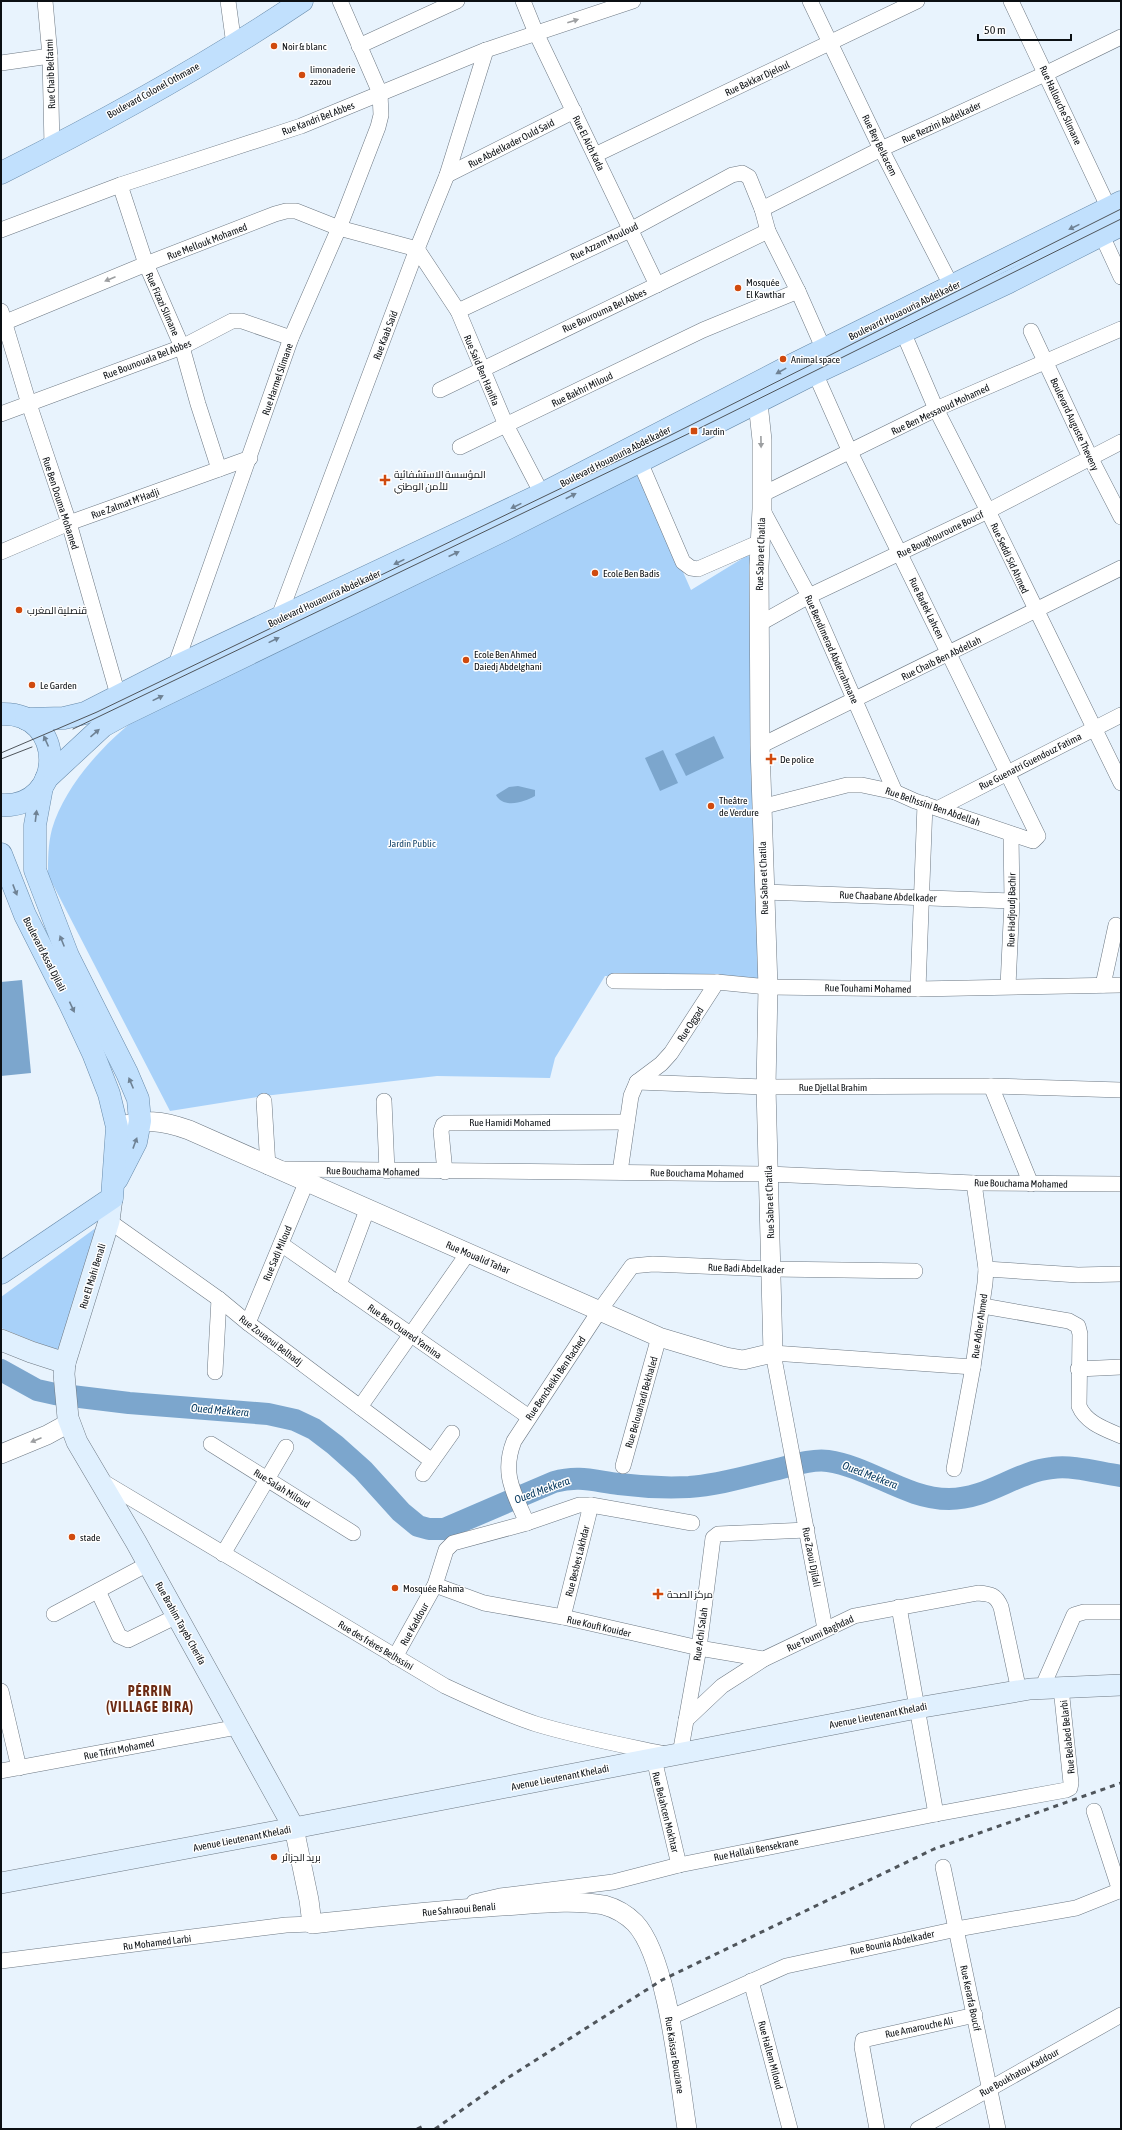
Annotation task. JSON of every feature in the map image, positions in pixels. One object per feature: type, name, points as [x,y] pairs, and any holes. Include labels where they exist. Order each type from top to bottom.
[{"type":"main road","name":"Boulevard Colonel Othmane","points":[[1,173],[52,148],[234,45],[302,1]]},
{"type":"main road","name":"Boulevard Houaouria Abdelkader","points":[[115,704],[504,530],[640,462],[754,396],[824,350],[952,287],[1111,219]]},
{"type":"main road","name":"Boulevard Houaouria Abdelkader","points":[[115,704],[175,667],[754,396],[815,374],[1009,282],[1111,219]]},
{"type":"main road","points":[[10,713],[74,716],[115,704]]},
{"type":"main road","points":[[1,805],[21,803],[33,796],[44,783],[103,726],[115,704]]},
{"type":"main road","points":[[1,1273],[112,1193],[136,1142],[140,1121],[138,1099],[106,1032],[67,975],[68,956],[35,870],[34,836],[44,783],[51,760],[48,745],[39,729],[10,713]]},
{"type":"main road","name":"Boulevard Assal Djilali","points":[[1,854],[25,915],[67,975],[89,1046],[109,1094],[117,1127],[112,1193]]},
{"type":"main road","points":[[89,1046],[106,1032]]},
{"type":"main road","name":"Rue El Mahi Benali","points":[[64,1368],[109,1221],[112,1193]]},
{"type":"main road","points":[[1,1340],[31,1352],[64,1368]]},
{"type":"main road","name":"Rue Brahim Tayeb Cherifa","points":[[64,1368],[69,1421],[77,1442],[102,1481],[294,1828]]},
{"type":"main road","name":"Avenue Lieutenant Kheladi","points":[[1,1883],[916,1708],[1019,1691],[1121,1685]]},
{"type":"street","name":"Rue Chaib Belfatmi","points":[[45,1],[50,56],[52,148]]},
{"type":"street","points":[[228,1],[234,45]]},
{"type":"street","points":[[340,1],[380,94]]},
{"type":"street","points":[[359,46],[457,1]]},
{"type":"street","name":"Rue El Aich Kada","points":[[523,1],[536,33],[657,285]]},
{"type":"street","name":"Rue Kandri Bel Abbes","points":[[1,230],[120,185],[302,126],[486,50],[633,1]]},
{"type":"street","name":"Rue Bey Belkacem","points":[[810,1],[881,149],[952,287]]},
{"type":"street","name":"Rue Bakkar Djeloul","points":[[595,155],[917,1]]},
{"type":"street","name":"Rue Hallouche Slimane","points":[[1011,1],[1047,73],[1111,219],[1121,277]]},
{"type":"street","name":"Rue Rezzini Abdelkader","points":[[762,209],[881,149],[1047,73],[1121,37]]},
{"type":"street","name":"Rue Kaab Saïd","points":[[278,619],[417,249],[447,175],[486,50]]},
{"type":"street","points":[[1,63],[50,56]]},
{"type":"street","name":"Rue Harmel Slimane","points":[[175,667],[250,458],[291,338],[339,228],[378,127],[381,115],[380,94]]},
{"type":"street","name":"Rue Abdelkader Ould Said","points":[[447,175],[574,111]]},
{"type":"street","name":"Rue Azzam Mouloud","points":[[458,311],[630,230],[732,174],[742,173],[749,177],[762,209]]},
{"type":"street","name":"Rue Fizazi Slimane","points":[[120,185],[146,264],[182,348],[198,404],[220,469]]},
{"type":"street","points":[[762,209],[768,231],[798,291],[824,350]]},
{"type":"street","name":"Rue Mellouk Mohamed","points":[[2,320],[286,210],[296,211],[339,228],[417,249]]},
{"type":"street","name":"Rue Bourouma Bel Abbes","points":[[440,390],[768,231]]},
{"type":"street","name":"Rue Said Ben Hanifia","points":[[417,249],[458,311],[481,369],[506,425],[542,494]]},
{"type":"street","name":"Rue Bakhri Miloud","points":[[460,447],[703,330],[798,291]]},
{"type":"street","name":"Rue Ben Douma Mohamed","points":[[2,320],[69,523],[115,704]]},
{"type":"street","name":"Rue Bounouala Bel Abbes","points":[[1,414],[182,348],[232,321],[237,321],[291,338]]},
{"type":"street","name":"Rue Ben Messaoud Mohamed","points":[[761,502],[850,452],[936,409],[1121,329]]},
{"type":"street","name":"Boulevard Auguste Theveny","points":[[1031,331],[1090,457],[1121,517]]},
{"type":"street","name":"Rue Seddi Sid Ahmed","points":[[903,332],[936,409],[988,511],[1036,612],[1121,783]]},
{"type":"street","name":"Rue Badek Lahcen","points":[[815,374],[850,452],[1037,833],[1036,839],[1033,841]]},
{"type":"street","name":"Rue Sabra et Chatila","points":[[754,396],[762,440],[759,624],[760,746],[768,987],[766,1087],[773,1353]]},
{"type":"street","name":"Rue Boughouroune Boucif","points":[[759,624],[808,596],[900,554],[988,511],[1121,442]]},
{"type":"street","name":"Rue Zalmat M'Hadji","points":[[1,552],[69,523],[250,458]]},
{"type":"street","points":[[640,462],[683,562],[691,568],[698,569],[760,542]]},
{"type":"street","name":"Rue Bendimerad Abderrahmane","points":[[761,502],[808,596],[895,792]]},
{"type":"street","name":"Rue Chaib Ben Abdellah","points":[[760,746],[1036,612],[1121,568]]},
{"type":"street","name":"Rue Guenatri Guendouz Fatima","points":[[932,806],[1007,773],[1121,715]]},
{"type":"street","name":"Rue Belhssini Ben Abdellah","points":[[761,807],[847,785],[862,785],[895,792],[1033,841]]},
{"type":"street","points":[[918,989],[921,898],[932,806]]},
{"type":"street","name":"Rue Hadjoudj Bachir","points":[[1008,986],[1012,901],[1011,834]]},
{"type":"street","name":"Rue Chaabane Abdelkader","points":[[764,892],[1012,901]]},
{"type":"street","points":[[1103,985],[1116,925]]},
{"type":"street","name":"Rue Touhami Mohamed","points":[[614,981],[717,982],[768,987],[918,989],[1008,986],[1121,985]]},
{"type":"street","name":"Rue Oggad","points":[[637,1082],[661,1064],[671,1053],[717,982]]},
{"type":"street","points":[[620,1172],[631,1096],[637,1082]]},
{"type":"street","name":"Rue Djellal Brahim","points":[[637,1082],[766,1087],[991,1086],[1121,1090]]},
{"type":"street","points":[[991,1086],[1031,1184]]},
{"type":"street","points":[[264,1101],[271,1168]]},
{"type":"street","points":[[384,1101],[386,1171]]},
{"type":"street","name":"Rue Moualid Tahar","points":[[117,1127],[140,1121],[169,1123],[189,1130],[271,1168],[659,1337],[726,1357],[743,1360],[773,1353]]},
{"type":"street","name":"Rue Hamidi Mohamed","points":[[445,1172],[441,1131],[443,1125],[446,1123],[627,1122]]},
{"type":"street","name":"Rue Bouchama Mohamed","points":[[271,1168],[445,1172],[768,1174],[974,1183],[1121,1184]]},
{"type":"street","name":"Rue Sadi Miloud","points":[[248,1323],[306,1183]]},
{"type":"street","name":"Rue Adher Ahmed","points":[[954,1468],[983,1306],[986,1269],[974,1183]]},
{"type":"street","points":[[339,1285],[368,1210]]},
{"type":"street","name":"Rue Zouaoui Belhadj","points":[[109,1221],[219,1299],[248,1323],[432,1461]]},
{"type":"street","name":"Rue Ben Ouared Yamina","points":[[281,1244],[529,1418]]},
{"type":"street","points":[[360,1407],[468,1253]]},
{"type":"street","name":"Rue Badi Abdelkader","points":[[600,1310],[632,1266],[654,1264],[771,1269],[915,1271]]},
{"type":"street","points":[[986,1269],[1078,1274],[1121,1274]]},
{"type":"street","points":[[215,1372],[219,1299]]},
{"type":"street","points":[[983,1306],[1069,1321],[1078,1326],[1080,1334],[1078,1406],[1082,1414],[1091,1422],[1121,1436]]},
{"type":"street","name":"Rue Bencheikh Ben Rached","points":[[525,1518],[509,1483],[509,1459],[511,1447],[600,1310]]},
{"type":"street","name":"Rue Belouahadi Bekhaled","points":[[623,1466],[659,1337]]},
{"type":"street","points":[[773,1353],[973,1367]]},
{"type":"street","name":"Rue Zaoui Djilali","points":[[773,1353],[825,1629]]},
{"type":"street","points":[[1078,1368],[1121,1367]]},
{"type":"street","points":[[1,1454],[47,1435],[69,1421]]},
{"type":"street","points":[[423,1474],[452,1433]]},
{"type":"street","name":"Rue Salah Miloud","points":[[211,1444],[353,1533]]},
{"type":"street","points":[[223,1554],[286,1447]]},
{"type":"street","name":"Rue des frères Belhssini","points":[[102,1481],[445,1686],[490,1707],[535,1724],[669,1756]]},
{"type":"street","points":[[525,1518],[579,1505],[590,1505],[692,1523]]},
{"type":"street","name":"Rue Besbes Lakhdar","points":[[563,1617],[590,1505]]},
{"type":"street","name":"Rue Kaddour","points":[[395,1657],[435,1585],[448,1546],[525,1518]]},
{"type":"street","name":"Rue Achi Salah","points":[[669,1756],[686,1720],[714,1536],[718,1534],[806,1530]]},
{"type":"street","points":[[54,1614],[148,1564]]},
{"type":"street","name":"Rue Koufi Kouider","points":[[435,1585],[484,1603],[563,1617],[698,1648],[764,1659]]},
{"type":"street","points":[[98,1591],[119,1636],[122,1639],[128,1640],[177,1616]]},
{"type":"street","name":"Rue Toumi Baghdad","points":[[686,1720],[722,1686],[764,1659],[854,1616],[978,1593],[991,1594],[998,1599],[1002,1607],[1019,1691]]},
{"type":"street","points":[[899,1607],[936,1814]]},
{"type":"street","points":[[1052,1688],[1074,1615],[1084,1612],[1121,1612]]},
{"type":"street","name":"Rue Belabed Belarbi","points":[[1052,1688],[1071,1786]]},
{"type":"street","points":[[1,1691],[19,1768]]},
{"type":"street","name":"Rue Tifrit Mohamed","points":[[1,1771],[238,1726]]},
{"type":"street","name":"Rue Belahcen Mokhtar","points":[[669,1756],[679,1865]]},
{"type":"street","name":"Rue Hallali Bensekrane","points":[[440,1910],[500,1896],[613,1882],[679,1865],[936,1814],[1062,1792],[1071,1786]]},
{"type":"street","points":[[1094,1811],[1120,1891]]},
{"type":"street","points":[[294,1828],[309,1900],[312,1924]]},
{"type":"street","name":"Rue Kerarfa Boucif","points":[[943,1867],[998,2129]]},
{"type":"street","name":"Rue Bounia Abdelkader","points":[[669,2018],[786,1966],[808,1960],[957,1929],[1076,1908],[1120,1891]]},
{"type":"street","name":"Rue Sahraoui Benali","points":[[312,1924],[440,1910],[561,1902],[584,1902],[606,1906],[623,1913],[636,1923],[647,1940],[662,1980]]},
{"type":"street","name":"Ru Mohamed Larbi","points":[[7,1961],[286,1925],[312,1924]]},
{"type":"street","points":[[1,1969],[7,1961]]},
{"type":"street","name":"Rue Kaissar Bouziane","points":[[662,1980],[687,2129]]},
{"type":"street","name":"Rue Hallem Miloud","points":[[751,1981],[790,2129]]},
{"type":"street","name":"Rue Amarouche Ali","points":[[877,2129],[862,2047],[864,2040],[975,2015]]},
{"type":"street","name":"Rue Boukhatou Kaddour","points":[[918,2129],[1121,2015]]},
{"type":"green space","name":"Jardin Public","points":[[638,470],[691,590],[748,555],[760,574],[759,980],[605,976],[555,1058],[550,1078],[437,1076],[264,1096],[170,1111],[48,875],[49,846],[52,829],[66,796],[76,781],[100,751],[141,715]]},
{"type":"green space","points":[[108,1219],[65,1354],[1,1328],[1,1297]]},
{"type":"shaded area","points":[[714,736],[724,758],[686,776],[675,754]]},
{"type":"shaded area","points":[[663,750],[678,783],[660,791],[645,758]]},
{"type":"shaded area","points":[[518,786],[535,790],[535,796],[520,802],[509,803],[499,799],[496,795],[509,787]]},
{"type":"shaded area","points":[[22,980],[31,1073],[1,1076],[1,982]]},
{"type":"waterway","name":"Oued Mekkera","points":[[1,1370],[37,1390],[55,1394],[129,1403],[268,1414],[295,1420],[314,1429],[335,1445],[363,1470],[401,1512],[418,1526],[429,1529],[444,1529],[554,1482],[571,1479],[586,1479],[645,1487],[689,1487],[722,1482],[803,1463],[828,1461],[859,1469],[903,1489],[918,1494],[933,1498],[949,1499],[976,1495],[1039,1470],[1052,1468],[1078,1468],[1121,1476]]},
{"type":"tram line","points":[[1,753],[97,712],[659,441],[1121,209]]},
{"type":"tram line","points":[[73,729],[694,431],[1121,219]]},
{"type":"tram line","points":[[1,759],[32,747]]},
{"type":"railway","points":[[435,2129],[506,2079],[662,1980],[934,1849],[1121,1783]]},
{"type":"railway","points":[[417,2129],[426,2125]]},
{"type":"place","name":"Noir & blanc","points":[[274,46]]},
{"type":"place","name":"limonaderie zazou","points":[[302,75]]},
{"type":"place","name":"Mosquée El Kawthar","points":[[738,288]]},
{"type":"place","name":"Animal space","points":[[783,359]]},
{"type":"place","name":"Jardin","points":[[694,431]]},
{"type":"place","name":"المؤسسة الاستشفائية للأمن الوطني","points":[[385,480]]},
{"type":"place","name":"Ecole Ben Badis","points":[[595,573]]},
{"type":"place","name":"قنصلية المغرب","points":[[19,610]]},
{"type":"place","name":"Ecole Ben Ahmed Daiedj Abdelghani","points":[[466,660]]},
{"type":"place","name":"Le Garden","points":[[32,685]]},
{"type":"place","name":"De police","points":[[771,759]]},
{"type":"place","name":"Theâtre de Verdure","points":[[711,806]]},
{"type":"place","name":"stade","points":[[72,1537]]},
{"type":"place","name":"Mosquée Rahma","points":[[395,1588]]},
{"type":"place","name":"مركز الصحة","points":[[658,1594]]},
{"type":"place","name":"بريد الجزائر","points":[[274,1857]]},
{"type":"district","name":"PÉRRIN (VILLAGE BIRA)","points":[[150,1700]]}]
